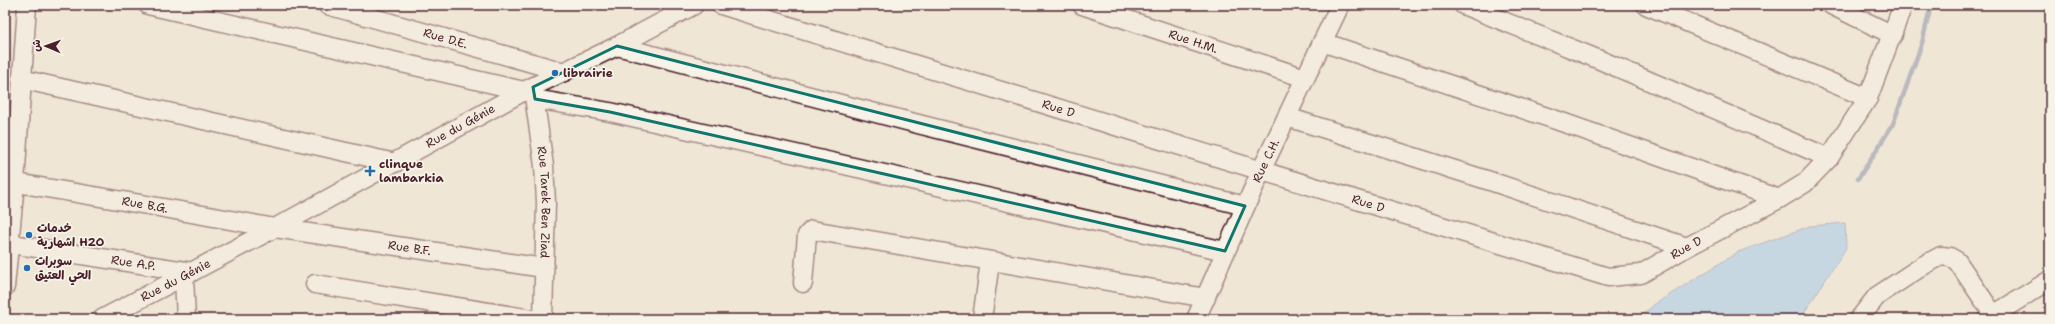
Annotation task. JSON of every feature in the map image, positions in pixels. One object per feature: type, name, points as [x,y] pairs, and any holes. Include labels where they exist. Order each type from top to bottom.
[{"type":"street","points":[[5,286],[10,182],[21,78],[26,5]]},
{"type":"street","points":[[148,5],[531,92],[610,112],[1225,251]]},
{"type":"street","name":"Rue D.E.","points":[[330,5],[564,72]]},
{"type":"street","name":"Rue du Génie","points":[[102,319],[531,92],[564,72],[694,5]]},
{"type":"street","name":"Rue D","points":[[721,5],[1261,171],[1460,230],[1608,277],[1641,274],[1688,247],[1779,200],[1805,183],[1829,158],[1868,98],[1904,5]]},
{"type":"street","name":"Rue H.M.","points":[[1082,5],[1305,78]]},
{"type":"street","name":"Rue C.H.","points":[[1196,319],[1261,171],[1340,5]]},
{"type":"street","points":[[1463,5],[1607,63],[1829,158]]},
{"type":"street","points":[[1646,5],[1868,98]]},
{"type":"street","points":[[1831,5],[1892,35]]},
{"type":"street","points":[[1322,42],[1556,120],[1779,200]]},
{"type":"street","points":[[617,46],[1245,206]]},
{"type":"street","points":[[21,78],[395,164]]},
{"type":"street","name":"Rue Tarek Ben Ziad","points":[[531,92],[546,202],[543,319]]},
{"type":"street","points":[[1288,117],[1490,181],[1688,247]]},
{"type":"street","name":"Rue B.G.","points":[[10,182],[147,204],[275,228]]},
{"type":"street","name":"Rue B.F.","points":[[275,228],[544,268]]},
{"type":"street","points":[[803,283],[807,235],[812,230],[990,262],[1206,298]]},
{"type":"street","name":"Rue A.P.","points":[[7,243],[188,274]]},
{"type":"street","points":[[1859,319],[1877,296],[1924,264],[1941,256],[1950,257],[1956,261],[1990,317],[2050,280]]},
{"type":"street","points":[[982,319],[990,262]]},
{"type":"street","points":[[186,319],[188,274]]},
{"type":"street","points":[[314,284],[532,319]]},
{"type":"highlighted area","points":[[617,46],[1245,206],[1225,251],[610,112],[535,99],[533,87]]},
{"type":"water","points":[[1845,223],[1846,248],[1800,319],[1637,319],[1655,304],[1738,252],[1810,226]]},
{"type":"waterway","points":[[1858,179],[1893,124],[1922,43],[1931,5]]},
{"type":"place","name":"librairie","points":[[555,73]]},
{"type":"place","name":"clinque lambarkia","points":[[370,171]]},
{"type":"place","name":"خدمات اشهارية H2O","points":[[29,235]]},
{"type":"place","name":"سوبرات الحي العتيق","points":[[27,268]]}]
